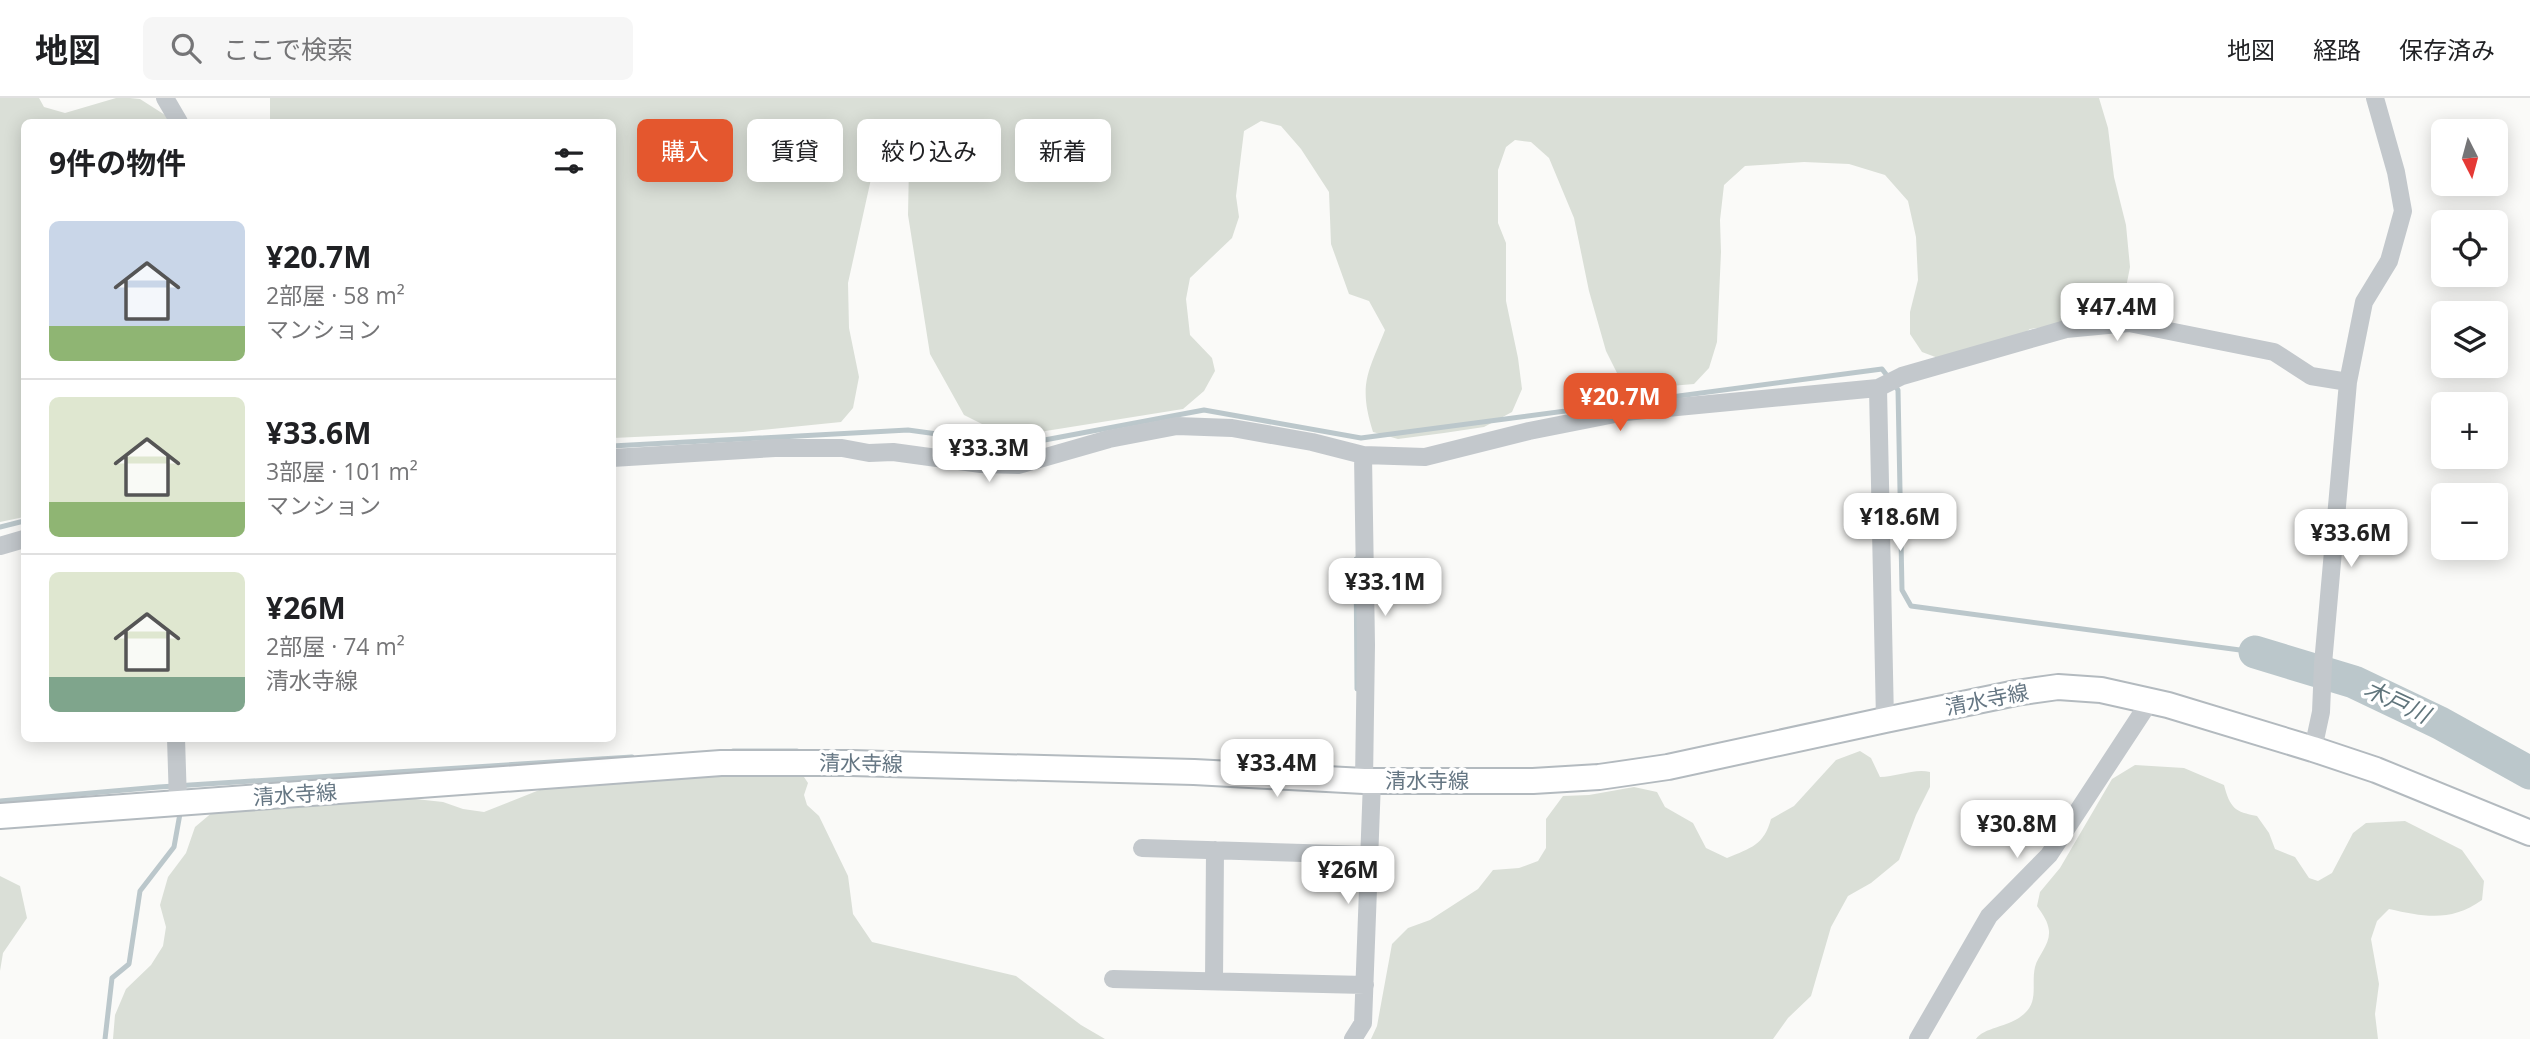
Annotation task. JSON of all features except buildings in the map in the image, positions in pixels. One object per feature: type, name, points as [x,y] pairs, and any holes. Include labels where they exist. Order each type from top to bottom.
[{"type":"main road","name":"清水寺線","points":[[0,816],[721,763],[851,763],[1139,771],[1368,781],[1534,781],[1599,777],[1668,767],[2016,693],[2058,687],[2101,690],[2150,701],[2313,749],[2375,770],[2530,833]]},
{"type":"street","points":[[164,98],[177,119]]},
{"type":"street","points":[[2313,749],[2321,712],[2348,382],[2364,302],[2389,261],[2403,211],[2396,172],[2375,98]]},
{"type":"street","points":[[616,458],[775,448],[842,448],[981,464],[1018,465],[1109,439],[1177,426],[1232,428],[1312,442],[1363,455],[1425,457],[1530,431],[1625,412],[1878,388],[1902,376],[2066,329],[2129,323],[2274,352],[2311,376],[2348,382]]},
{"type":"street","points":[[1878,388],[1885,720]]},
{"type":"street","points":[[1353,1039],[1363,1023],[1370,855],[1363,455]]},
{"type":"street","points":[[0,546],[21,540]]},
{"type":"street","points":[[1918,1039],[1989,916],[2049,855],[2150,701]]},
{"type":"street","points":[[176,742],[178,802]]},
{"type":"street","points":[[1142,848],[1370,855]]},
{"type":"street","points":[[1214,981],[1215,850]]},
{"type":"street","points":[[1113,979],[1365,985]]},
{"type":"shaded area","points":[[0,98],[39,98],[44,107],[65,113],[116,98],[140,99],[168,119],[21,119],[21,518],[0,522]]},
{"type":"shaded area","points":[[270,98],[2099,98],[2108,128],[2114,177],[2126,225],[2130,267],[2123,303],[2107,319],[2030,329],[2016,339],[1938,358],[1922,352],[1910,334],[1910,312],[1918,280],[1916,237],[1908,201],[1885,175],[1849,164],[1804,162],[1745,166],[1724,185],[1720,220],[1717,342],[1709,368],[1694,384],[1635,389],[1621,381],[1606,351],[1589,291],[1574,218],[1549,158],[1531,142],[1515,140],[1506,147],[1498,170],[1498,223],[1506,243],[1506,301],[1522,389],[1512,412],[1484,427],[1398,439],[1373,432],[1366,402],[1367,379],[1385,330],[1369,301],[1349,294],[1331,244],[1329,192],[1301,149],[1281,126],[1261,121],[1244,131],[1236,196],[1239,217],[1232,238],[1190,278],[1186,299],[1190,335],[1212,358],[1215,371],[1204,391],[1183,409],[1008,437],[964,415],[930,354],[908,215],[909,182],[1001,182],[1001,119],[857,119],[857,182],[870,182],[848,283],[849,328],[859,377],[853,408],[841,422],[743,432],[616,438],[616,119],[270,119]]},
{"type":"shaded area","points":[[1860,751],[1871,758],[1880,777],[1918,771],[1930,772],[1930,787],[1899,860],[1871,883],[1848,896],[1831,927],[1811,996],[1788,1018],[1773,1039],[1371,1039],[1377,1026],[1392,944],[1408,928],[1430,920],[1478,889],[1493,870],[1519,868],[1538,861],[1546,848],[1546,819],[1563,796],[1589,795],[1634,787],[1657,792],[1665,807],[1693,823],[1706,848],[1727,858],[1750,848],[1760,840],[1765,835],[1771,819],[1794,806],[1836,760]]},
{"type":"shaded area","points":[[2135,765],[2184,768],[2224,785],[2234,808],[2257,816],[2269,833],[2275,849],[2295,857],[2309,878],[2318,881],[2332,873],[2353,833],[2366,823],[2405,821],[2462,850],[2484,881],[2482,900],[2448,915],[2414,914],[2389,909],[2377,921],[2371,939],[2379,984],[2375,1014],[2378,1039],[1976,1039],[1985,1032],[2012,1022],[2029,1009],[2033,998],[2035,967],[2049,936],[2046,921],[2037,906],[2040,892],[2060,868],[2112,779]]},
{"type":"shaded area","points":[[742,771],[802,774],[808,783],[804,795],[807,805],[819,816],[848,876],[853,914],[872,942],[1016,976],[1081,1025],[1105,1039],[113,1039],[115,1015],[126,989],[151,965],[163,946],[166,927],[160,905],[168,877],[186,853],[195,827],[214,811],[295,808],[388,796],[443,802],[484,812],[547,787]]},
{"type":"shaded area","points":[[0,876],[20,886],[27,918],[3,953],[0,971]]},
{"type":"waterway","points":[[616,446],[908,430],[1018,445],[1204,410],[1361,438],[1882,369],[1898,390],[1902,590],[1911,606],[2255,652]]},
{"type":"waterway","points":[[0,527],[21,522]]},
{"type":"waterway","points":[[1356,559],[1357,689]]},
{"type":"waterway","name":"木戸川","points":[[2255,652],[2354,682],[2440,723],[2530,773]]},
{"type":"waterway","points":[[733,751],[797,751]]},
{"type":"waterway","points":[[0,801],[159,787],[632,757]]},
{"type":"waterway","points":[[105,1039],[112,978],[129,964],[140,891],[174,847],[181,808]]}]
